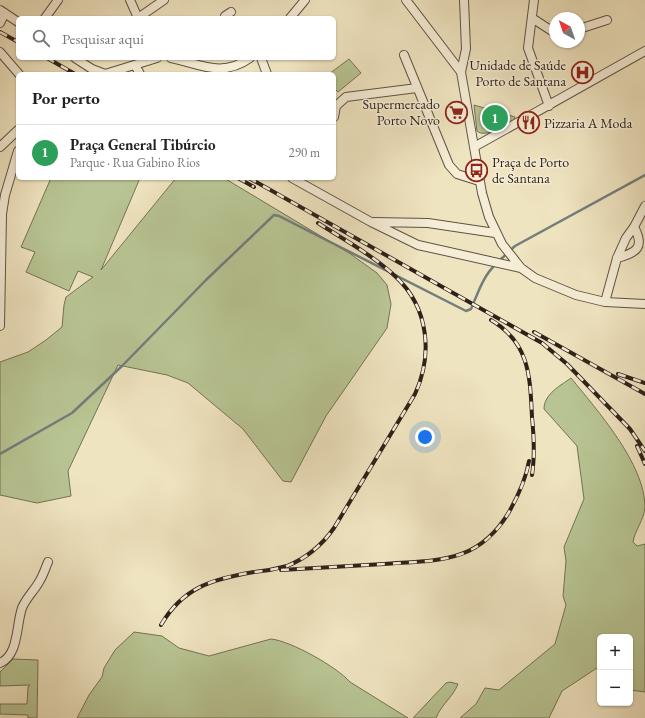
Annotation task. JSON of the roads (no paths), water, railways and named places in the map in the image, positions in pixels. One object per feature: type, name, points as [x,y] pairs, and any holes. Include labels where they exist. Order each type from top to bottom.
[{"type":"street","points":[[46,16],[58,0]]},
{"type":"street","points":[[130,0],[137,16]]},
{"type":"street","points":[[141,16],[164,0]]},
{"type":"street","points":[[292,16],[305,0]]},
{"type":"street","points":[[406,0],[461,72]]},
{"type":"street","points":[[464,0],[466,49],[461,72],[479,181],[489,217],[496,233],[521,268],[535,278],[576,295],[605,302],[645,304]]},
{"type":"street","points":[[534,0],[528,48],[549,106]]},
{"type":"street","points":[[2,16],[16,21]]},
{"type":"street","points":[[532,18],[549,29]]},
{"type":"street","points":[[585,27],[607,20]]},
{"type":"street","points":[[474,147],[645,51]]},
{"type":"street","points":[[0,52],[17,72]]},
{"type":"street","points":[[404,55],[453,170],[461,176],[479,181]]},
{"type":"street","points":[[78,60],[100,72]]},
{"type":"street","points":[[112,72],[151,60]]},
{"type":"street","points":[[178,60],[206,68],[222,69],[236,66],[246,60]]},
{"type":"street","points":[[263,60],[267,72]]},
{"type":"street","points":[[135,65],[139,72]]},
{"type":"street","points":[[336,106],[346,97],[417,88]]},
{"type":"street","points":[[0,147],[16,132]]},
{"type":"street","points":[[0,326],[2,214],[5,195],[16,158]]},
{"type":"street","points":[[300,180],[371,222],[418,245],[430,249],[521,268]]},
{"type":"street","points":[[605,302],[617,258],[626,238],[634,227],[645,206]]},
{"type":"street","points":[[371,222],[428,223],[496,233]]},
{"type":"street","points":[[617,258],[632,254],[640,245],[640,236],[634,227]]},
{"type":"street","points":[[0,663],[9,657],[12,651],[18,621],[23,606],[39,582],[48,562]]},
{"type":"waterway","points":[[499,261],[515,246],[645,175]]},
{"type":"waterway","points":[[0,454],[72,413],[122,366],[206,280],[274,215],[279,216],[466,311],[471,309],[484,279],[496,264]]},
{"type":"railway","points":[[0,32],[16,41]]},
{"type":"railway","points":[[50,60],[72,72]]},
{"type":"railway","points":[[242,180],[254,187]]},
{"type":"railway","points":[[253,180],[542,343],[567,364],[630,429],[645,451]]},
{"type":"railway","points":[[161,625],[179,602],[189,593],[200,587],[225,578],[287,566],[301,559],[319,545],[334,528],[415,394],[421,379],[426,348],[425,332],[421,317],[407,289],[396,277],[378,262],[318,223]]},
{"type":"railway","points":[[491,320],[504,329],[514,339],[521,350],[525,362],[530,388],[533,432],[534,454],[532,475]]},
{"type":"railway","points":[[534,332],[645,394]]},
{"type":"railway","points":[[618,374],[645,383]]},
{"type":"railway","points":[[637,446],[645,464]]},
{"type":"railway","points":[[281,570],[422,562],[439,560],[470,550],[484,542],[497,529],[509,512],[516,500],[526,474],[529,461]]},
{"type":"place","name":"Unidade de Saúde Porto de Santana","points":[[582,73]]},
{"type":"place","name":"Supermercado Porto Novo","points":[[456,112]]},
{"type":"place","name":"Praça General Tibúrcio","points":[[495,118]]},
{"type":"place","name":"Pizzaria A Moda","points":[[528,123]]},
{"type":"place","name":"Praça de Porto de Santana","points":[[477,170]]}]
